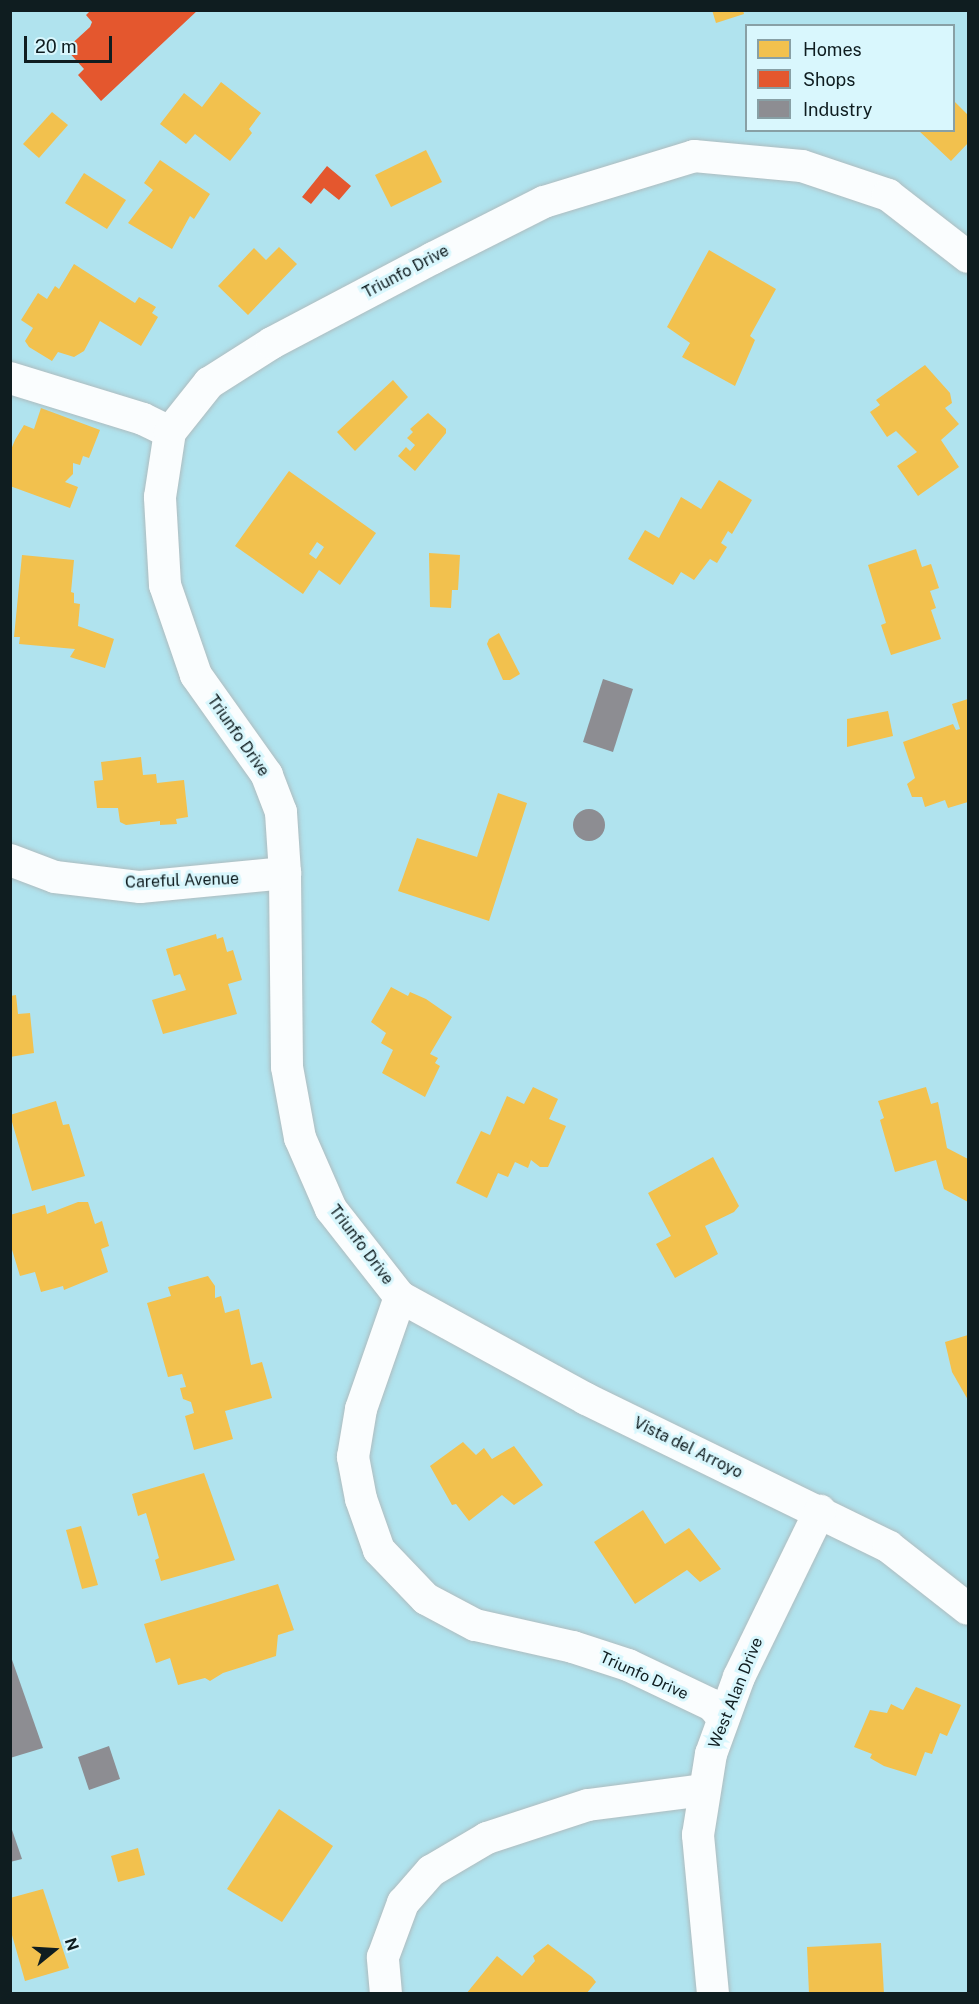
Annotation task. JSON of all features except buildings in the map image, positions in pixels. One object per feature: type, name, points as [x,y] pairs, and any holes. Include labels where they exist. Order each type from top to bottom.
[{"type":"street","name":"Triunfo Drive","points":[[723,1718],[712,1706],[628,1665],[573,1647],[475,1625],[426,1599],[379,1550],[361,1499],[353,1457],[361,1409],[400,1297],[331,1209],[300,1138],[287,1067],[285,873],[280,812],[267,775],[196,675],[165,585],[160,497],[170,432],[208,383],[272,343],[433,258],[544,202],[694,156],[802,166],[888,195],[966,250]]},
{"type":"street","points":[[10,378],[143,419],[170,432]]},
{"type":"street","name":"Careful Avenue","points":[[10,860],[55,877],[140,887],[285,873]]},
{"type":"street","name":"Vista del Arroyo","points":[[400,1297],[586,1399],[820,1511],[889,1547],[969,1609]]},
{"type":"street","name":"West Alan Drive","points":[[713,1994],[698,1835],[703,1790],[723,1718],[739,1677],[820,1511]]},
{"type":"street","points":[[386,1994],[383,1957],[403,1903],[431,1871],[487,1838],[588,1805],[703,1790]]},
{"type":"shaded area","points":[[11,11],[968,11],[968,1993],[11,1993]]}]
